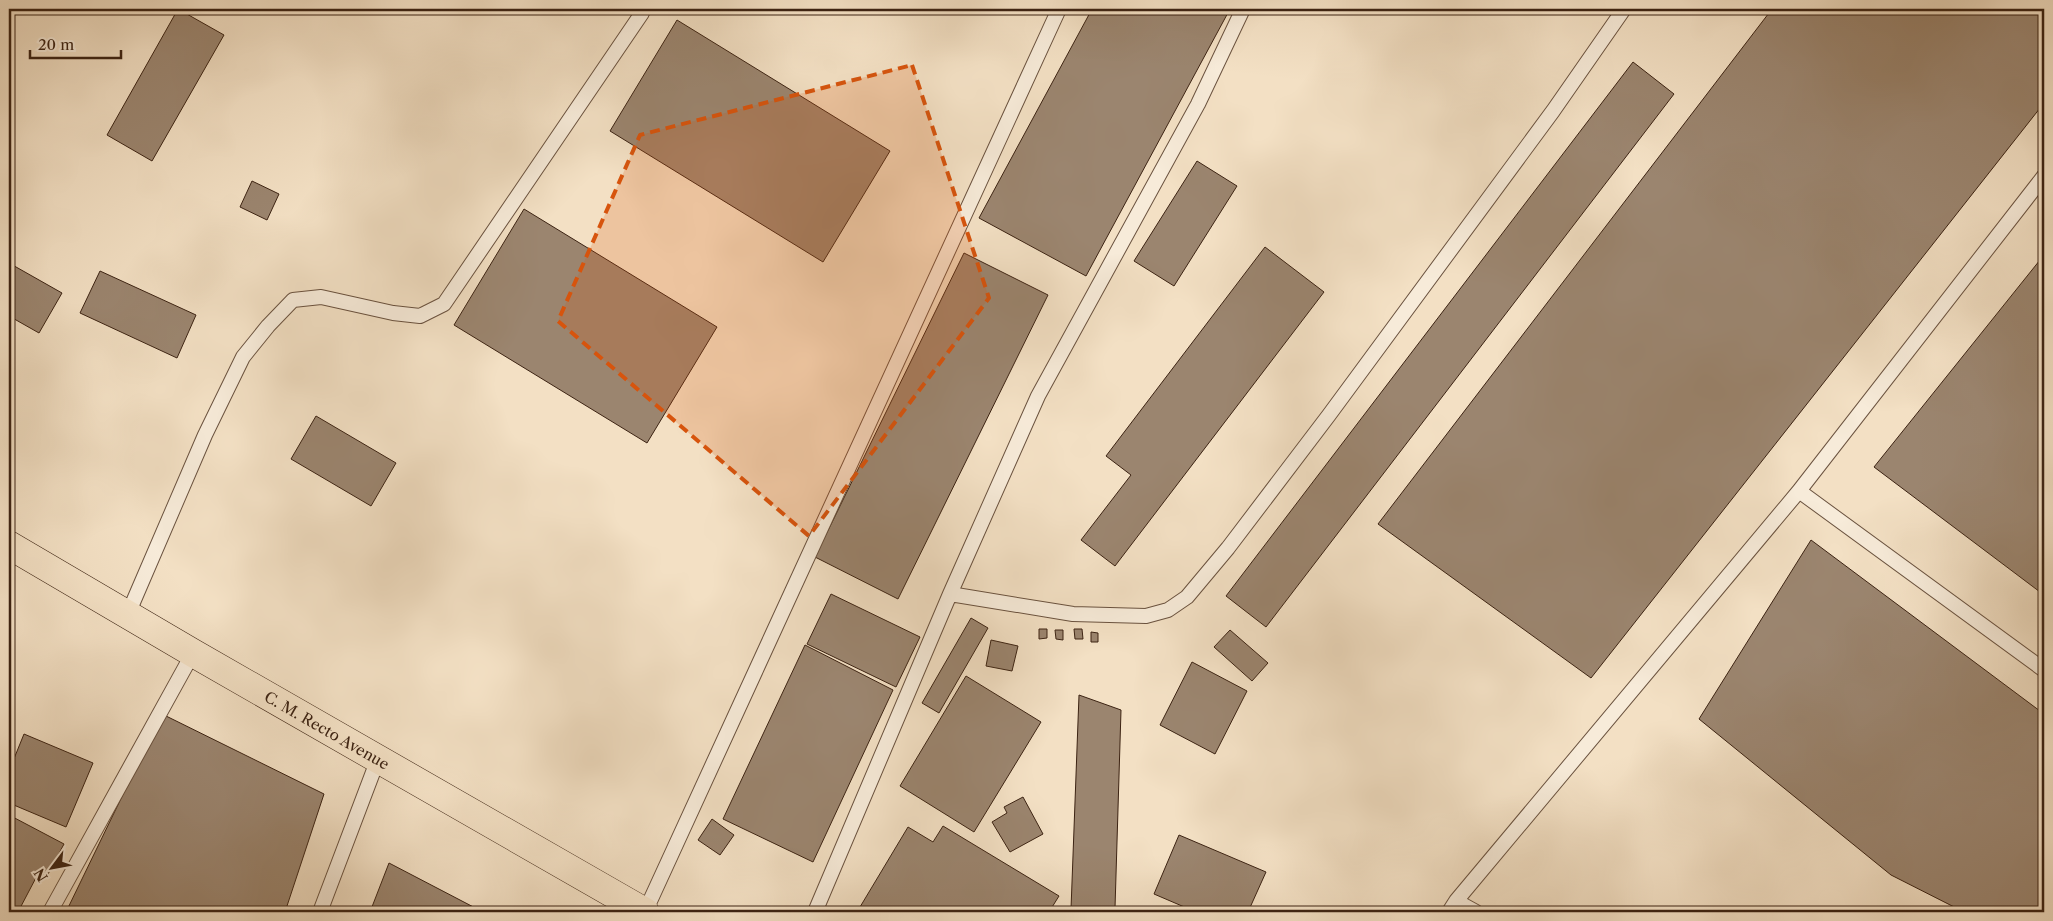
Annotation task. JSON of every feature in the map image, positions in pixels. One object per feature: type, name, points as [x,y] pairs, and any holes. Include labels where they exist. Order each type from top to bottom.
[{"type":"highway","name":"C. M. Recto Avenue","points":[[9,545],[192,653],[645,912]]},
{"type":"lane","points":[[645,912],[1059,9]]},
{"type":"lane","points":[[815,912],[950,594],[1038,396],[1198,104],[1243,9]]},
{"type":"lane","points":[[950,594],[1073,614],[1146,616],[1168,610],[1187,597],[1228,548],[1329,415],[1553,111],[1624,9]]},
{"type":"lane","points":[[128,614],[205,435],[243,357],[268,326],[293,300],[321,297],[393,313],[420,316],[444,304],[642,13]]},
{"type":"lane","points":[[1476,912],[1453,906],[1799,491],[2044,176]]},
{"type":"lane","points":[[1799,491],[2044,670]]},
{"type":"lane","points":[[50,912],[192,653]]},
{"type":"lane","points":[[320,912],[378,758]]},
{"type":"highlighted area","points":[[912,65],[989,298],[809,536],[558,321],[640,135]]},
{"type":"building","points":[[178,9],[224,35],[152,161],[107,135]]},
{"type":"building","points":[[1092,9],[1230,9],[1086,276],[979,218]]},
{"type":"building","points":[[1772,9],[2044,9],[2044,103],[1591,678],[1378,524]]},
{"type":"building","points":[[677,20],[890,151],[823,262],[610,131]]},
{"type":"building","points":[[1633,62],[1674,94],[1266,627],[1226,596]]},
{"type":"building","points":[[1197,161],[1237,186],[1174,286],[1134,261]]},
{"type":"building","points":[[252,181],[279,194],[267,220],[240,207]]},
{"type":"building","points":[[524,209],[717,327],[647,443],[454,325]]},
{"type":"building","points":[[1265,247],[1324,292],[1115,566],[1081,540],[1131,475],[1106,456]]},
{"type":"building","points":[[964,253],[1048,295],[898,599],[815,557]]},
{"type":"building","points":[[2044,255],[2044,595],[1874,467]]},
{"type":"building","points":[[9,263],[62,293],[39,333],[9,316]]},
{"type":"building","points":[[100,271],[196,315],[177,358],[80,313]]},
{"type":"building","points":[[316,416],[396,463],[371,506],[291,459]]},
{"type":"building","points":[[1811,540],[2044,714],[2044,912],[1964,912],[1891,875],[1699,719]]},
{"type":"building","points":[[831,594],[920,637],[896,687],[807,644]]},
{"type":"building","points":[[971,618],[988,628],[939,713],[922,703]]},
{"type":"building","points":[[1039,629],[1047,629],[1047,638],[1039,639]]},
{"type":"building","points":[[1074,629],[1082,629],[1083,639],[1075,639]]},
{"type":"building","points":[[1055,630],[1063,630],[1063,640],[1056,639]]},
{"type":"building","points":[[1230,630],[1268,663],[1252,681],[1214,647]]},
{"type":"building","points":[[1091,632],[1098,633],[1098,642],[1091,642]]},
{"type":"building","points":[[991,640],[1018,646],[1012,671],[986,666]]},
{"type":"building","points":[[805,645],[893,690],[813,862],[723,819]]},
{"type":"building","points":[[1192,662],[1247,691],[1215,754],[1160,725]]},
{"type":"building","points":[[966,676],[1041,722],[974,832],[900,786]]},
{"type":"building","points":[[1079,695],[1121,710],[1115,908],[1071,909]]},
{"type":"building","points":[[162,714],[324,794],[285,912],[66,912]]},
{"type":"building","points":[[24,734],[93,763],[66,827],[9,803],[9,771]]},
{"type":"building","points":[[1023,797],[1043,834],[1010,852],[992,822],[1007,813],[1004,807]]},
{"type":"building","points":[[9,815],[64,844],[47,876],[39,872],[18,912],[9,912]]},
{"type":"building","points":[[712,819],[734,835],[720,855],[698,840]]},
{"type":"building","points":[[943,826],[1059,896],[1049,912],[857,912],[908,827],[933,842]]},
{"type":"building","points":[[1179,835],[1266,872],[1248,912],[1196,912],[1154,894]]},
{"type":"building","points":[[389,863],[483,912],[370,912]]}]
